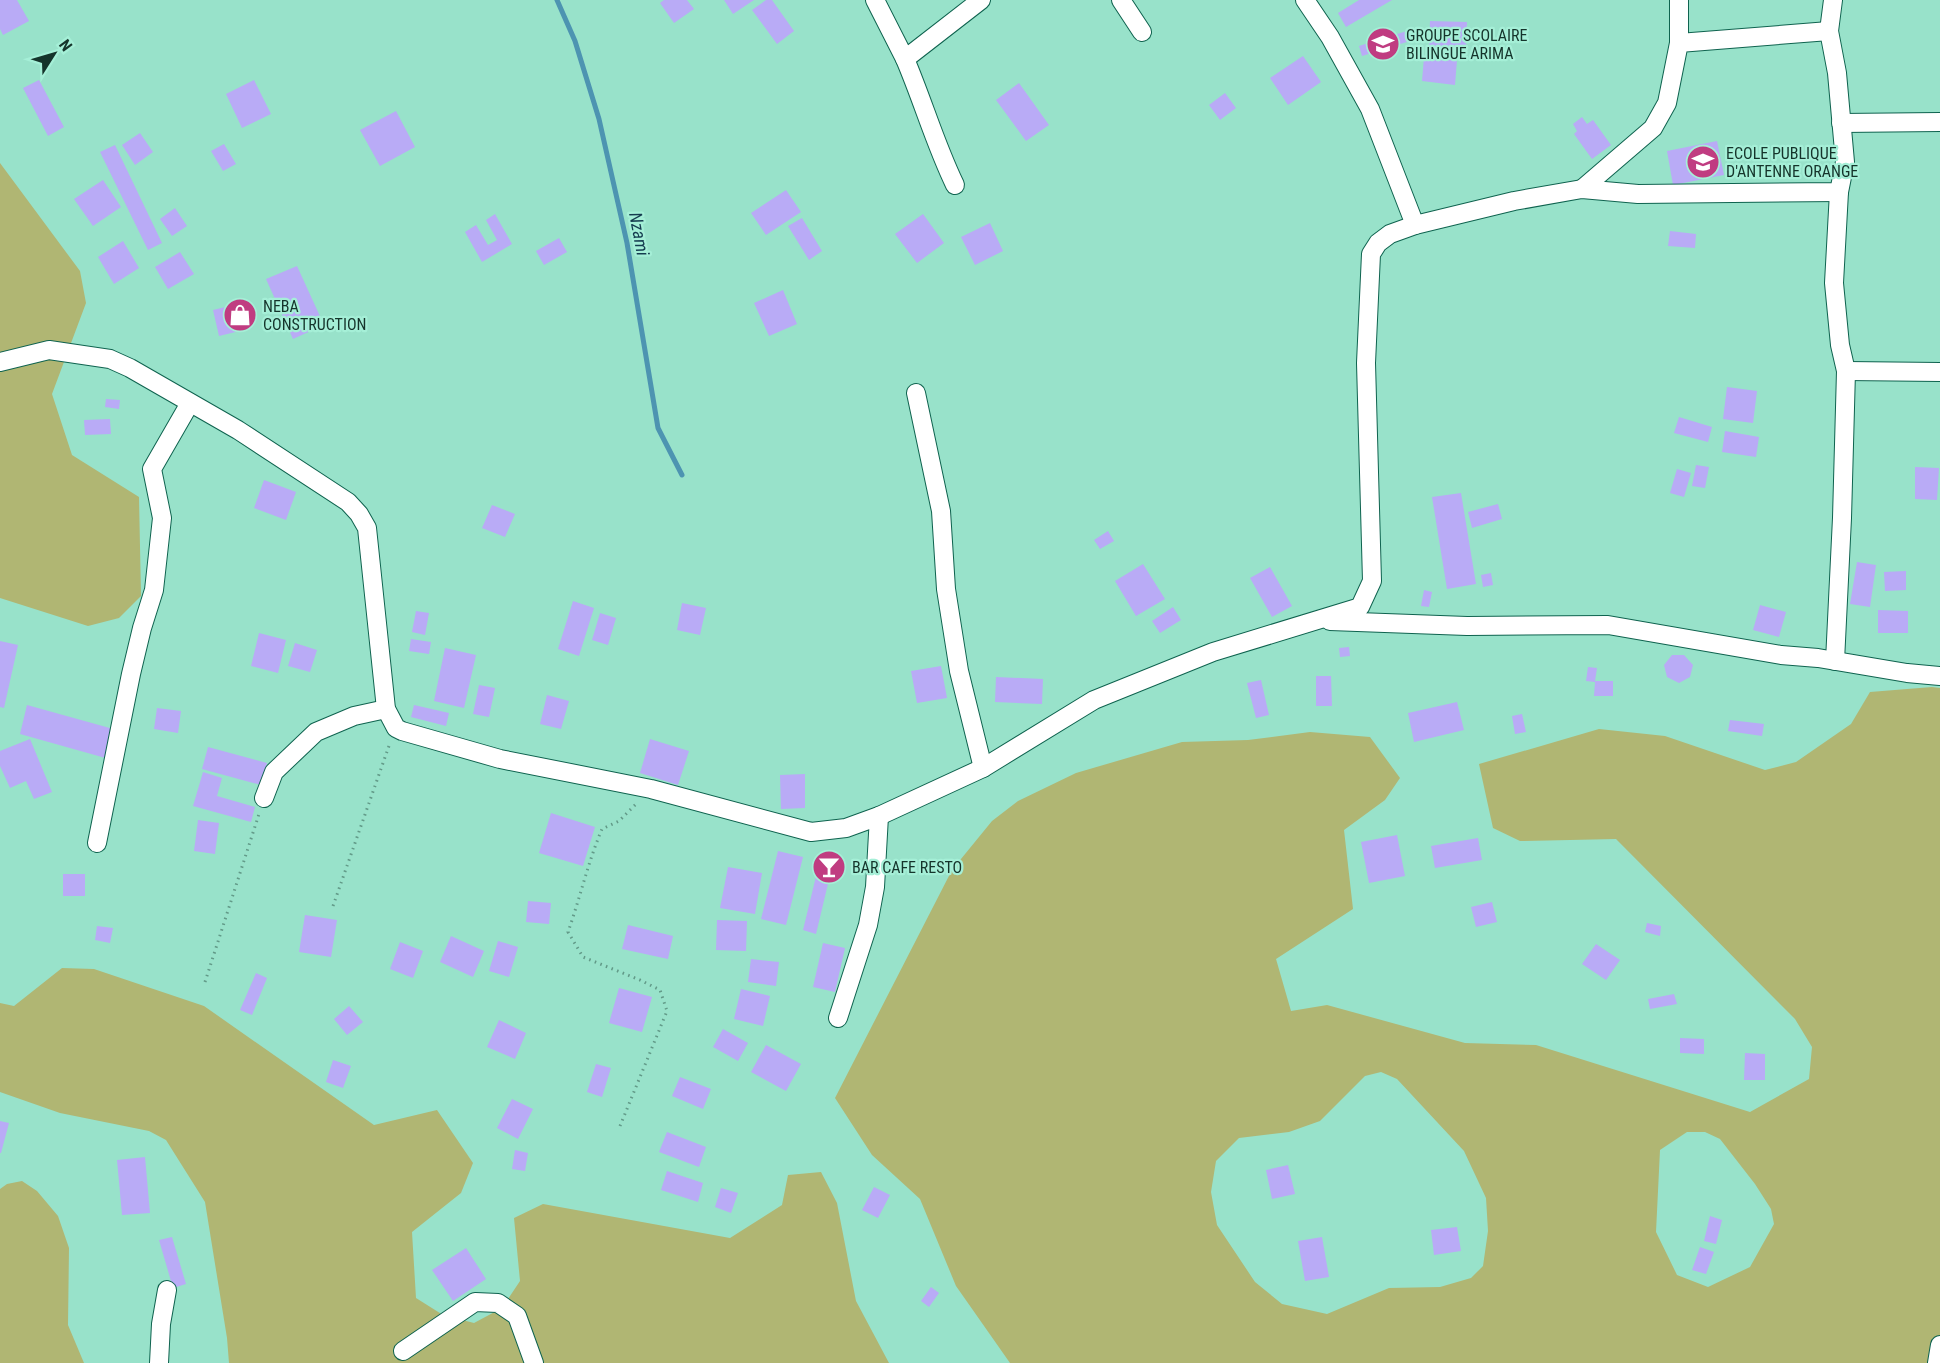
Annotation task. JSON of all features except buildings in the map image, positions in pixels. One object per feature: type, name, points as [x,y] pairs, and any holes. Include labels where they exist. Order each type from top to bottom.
[{"type":"street","points":[[875,0],[905,59],[955,185]]},
{"type":"street","points":[[905,59],[981,0]]},
{"type":"street","points":[[1121,0],[1142,32]]},
{"type":"street","points":[[1305,0],[1330,37],[1370,109],[1415,225]]},
{"type":"street","points":[[1582,189],[1653,128],[1667,103],[1679,43],[1679,0]]},
{"type":"street","points":[[1833,0],[1829,31],[1836,73],[1845,162],[1839,192],[1834,283],[1840,345],[1846,371],[1835,661]]},
{"type":"street","points":[[1679,43],[1829,31]]},
{"type":"street","points":[[1841,123],[1940,122]]},
{"type":"street","points":[[0,362],[50,350],[110,359],[130,368],[238,430],[348,502],[359,514],[367,528],[386,709],[396,728],[500,759],[651,789],[811,831],[846,828],[879,816],[983,768],[1094,700],[1213,652],[1360,607],[1372,581],[1366,363],[1371,254],[1378,243],[1390,234],[1415,225],[1514,201],[1582,189],[1638,194],[1839,192]]},
{"type":"street","points":[[1846,371],[1940,372]]},
{"type":"street","points":[[916,393],[940,511],[946,589],[960,671],[983,768]]},
{"type":"street","points":[[97,843],[131,674],[154,590],[162,518],[152,469],[190,403]]},
{"type":"street","points":[[1319,621],[1467,627],[1608,625],[1781,655],[1835,661],[1907,674],[1940,676]]},
{"type":"street","points":[[264,798],[274,772],[316,732],[354,716],[386,709]]},
{"type":"street","points":[[838,1018],[868,925],[875,887],[879,816]]},
{"type":"street","points":[[159,1363],[161,1324],[167,1290]]},
{"type":"street","points":[[403,1351],[475,1302],[498,1303],[517,1316],[534,1363]]},
{"type":"street","points":[[1937,1363],[1940,1345]]},
{"type":"path","points":[[333,906],[396,728]]},
{"type":"path","points":[[620,1126],[667,1011],[660,990],[583,957],[568,932],[602,829],[619,821],[651,789]]},
{"type":"path","points":[[205,982],[264,798]]},
{"type":"green space","points":[[0,163],[80,271],[86,303],[52,394],[72,455],[139,497],[141,596],[119,618],[88,626],[0,598]]},
{"type":"green space","points":[[1940,688],[1940,1363],[1010,1363],[956,1286],[920,1199],[872,1155],[835,1098],[952,870],[992,821],[1018,801],[1076,773],[1182,742],[1248,740],[1310,732],[1370,737],[1400,778],[1385,800],[1344,830],[1353,909],[1276,959],[1291,1011],[1327,1005],[1465,1043],[1536,1045],[1750,1112],[1809,1079],[1812,1047],[1795,1019],[1616,839],[1520,841],[1493,828],[1479,764],[1599,729],[1665,736],[1765,770],[1796,762],[1851,724],[1870,692]],"holes":[[[1381,1072],[1397,1079],[1464,1151],[1486,1198],[1488,1231],[1483,1266],[1471,1278],[1440,1287],[1389,1288],[1327,1314],[1282,1304],[1255,1282],[1217,1225],[1211,1192],[1216,1161],[1239,1138],[1289,1132],[1320,1121],[1365,1076]],[[1687,1132],[1705,1132],[1720,1139],[1771,1209],[1774,1224],[1750,1267],[1708,1287],[1677,1275],[1656,1232],[1660,1150]]]},
{"type":"green space","points":[[62,968],[94,969],[204,1006],[374,1125],[437,1110],[473,1163],[461,1193],[412,1232],[416,1298],[443,1315],[474,1323],[502,1308],[520,1281],[514,1218],[543,1204],[730,1238],[782,1205],[788,1175],[821,1172],[837,1203],[856,1301],[889,1363],[229,1363],[205,1202],[166,1140],[149,1131],[60,1113],[0,1092],[0,1003],[14,1006]]},
{"type":"green space","points":[[22,1181],[37,1191],[58,1216],[69,1248],[68,1325],[84,1363],[0,1363],[0,1189],[7,1184]]},
{"type":"waterway","name":"Nzami","points":[[557,0],[575,41],[599,119],[627,243],[658,428],[682,475]]},
{"type":"place","name":"GROUPE SCOLAIRE BILINGUE ARIMA","points":[[1383,44]]},
{"type":"place","name":"ECOLE PUBLIQUE D'ANTENNE ORANGE","points":[[1703,162]]},
{"type":"place","name":"NEBA CONSTRUCTION","points":[[240,315]]},
{"type":"place","name":"BAR CAFE RESTO","points":[[829,867]]}]
